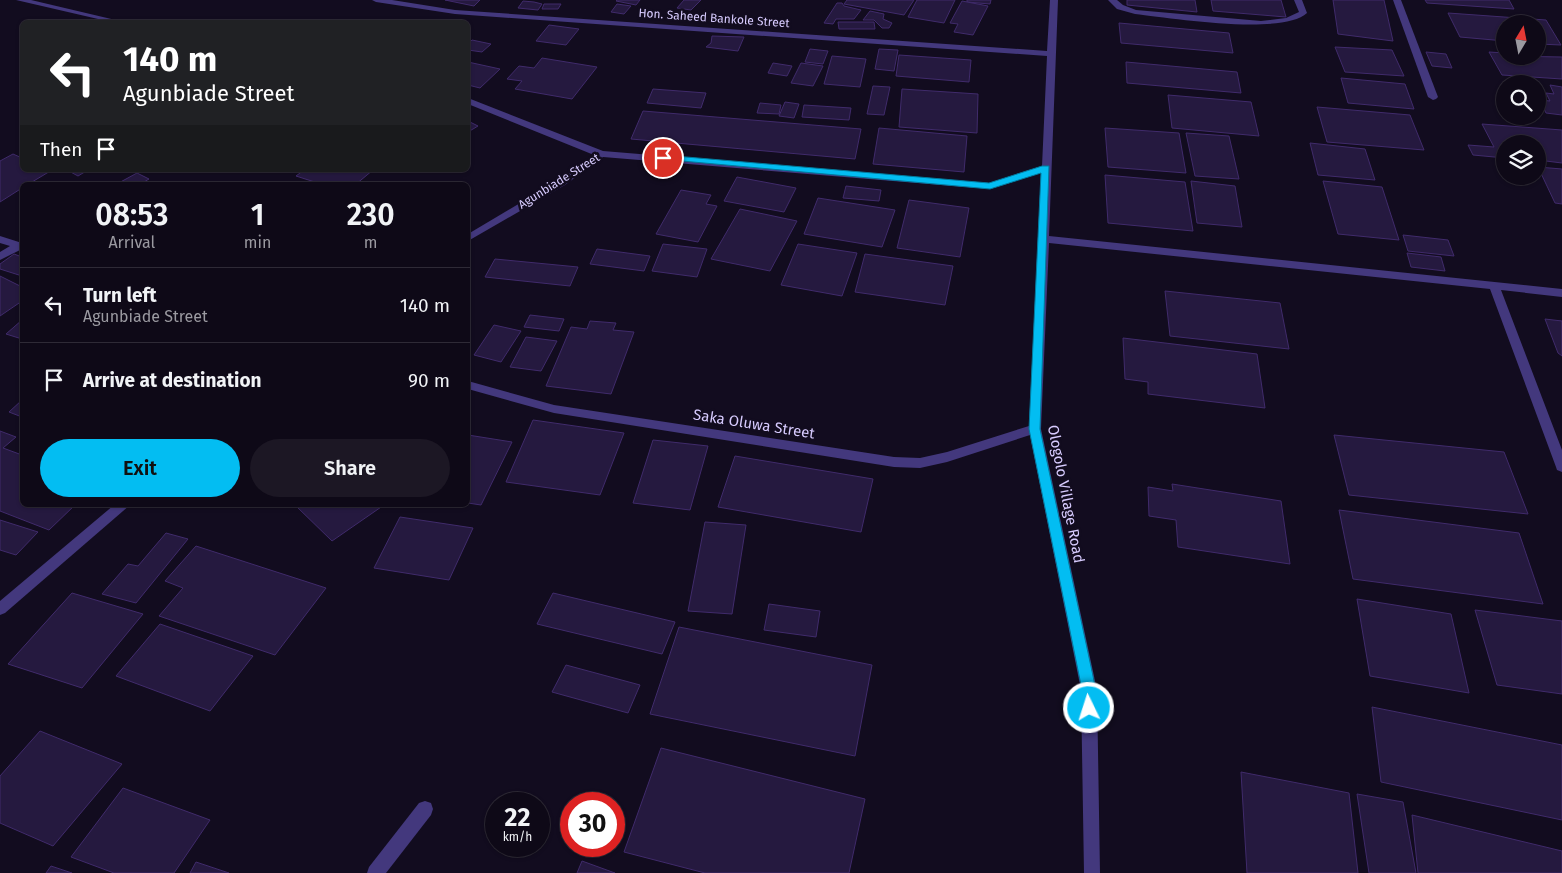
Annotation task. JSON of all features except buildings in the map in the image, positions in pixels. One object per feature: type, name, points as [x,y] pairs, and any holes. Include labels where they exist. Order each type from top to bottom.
[{"type":"street","points":[[20,0],[111,20]]},
{"type":"street","name":"Hon. Saheed Bankole Street","points":[[376,0],[455,12],[1051,54]]},
{"type":"street","name":"Ologolo Village Road","points":[[1054,0],[1035,429],[1089,690],[1092,873]]},
{"type":"street","points":[[1112,0],[1120,7],[1135,12],[1261,23],[1288,20],[1302,13],[1298,0]]},
{"type":"street","points":[[1397,0],[1433,97]]},
{"type":"street","points":[[470,102],[601,154]]},
{"type":"street","name":"Agunbiade Street","points":[[470,237],[560,183],[601,154],[990,186],[1046,168]]},
{"type":"street","points":[[1043,238],[1562,293]]},
{"type":"street","points":[[0,239],[20,245]]},
{"type":"street","points":[[0,257],[20,246]]},
{"type":"street","points":[[1494,286],[1562,467]]},
{"type":"street","name":"Saka Oluwa Street","points":[[470,386],[554,409],[894,462],[920,463],[946,457],[1035,429]]},
{"type":"street","points":[[0,609],[121,507]]},
{"type":"street","points":[[375,873],[425,809]]},
{"type":"route","points":[[663,158],[990,186],[1046,168],[1035,429],[1089,690],[1089,708]]}]
